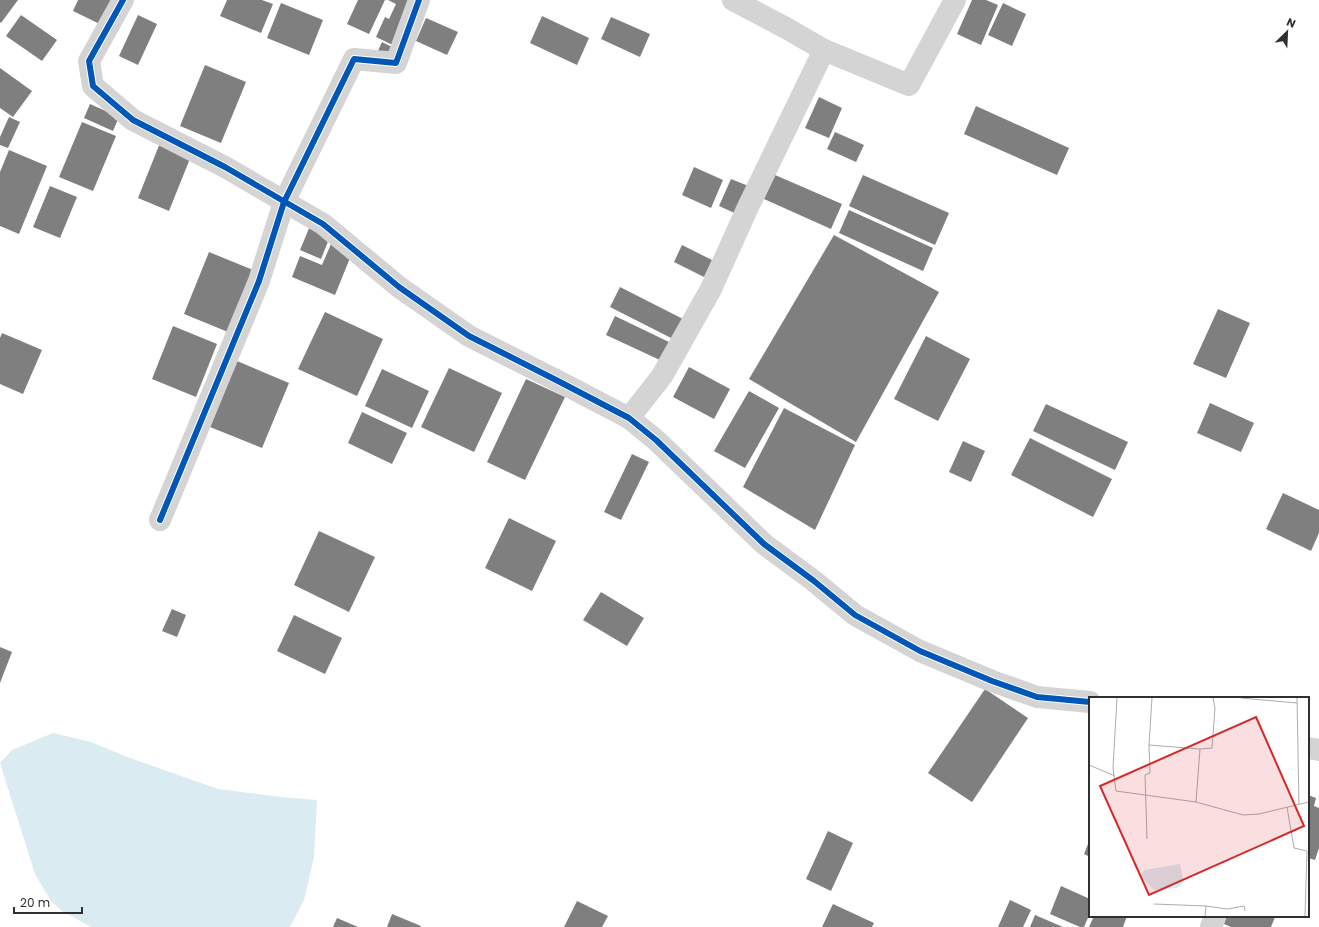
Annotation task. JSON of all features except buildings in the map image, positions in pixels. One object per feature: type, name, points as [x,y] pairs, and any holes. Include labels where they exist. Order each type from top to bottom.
[{"type":"street","points":[[123,0],[89,61],[93,86],[133,120],[225,167],[323,224],[399,287],[469,336],[628,418],[656,440],[764,544],[855,615],[920,651],[992,682],[1037,697],[1089,702]]},
{"type":"street","points":[[160,520],[259,281],[284,202],[354,59],[396,63],[419,0]]},
{"type":"street","points":[[733,0],[824,50],[909,85],[955,0]]},
{"type":"street","points":[[628,418],[662,376],[711,289],[748,207],[824,50]]},
{"type":"street","points":[[1309,748],[1319,750]]},
{"type":"street","points":[[1211,927],[1215,917]]},
{"type":"shaded area","points":[[53,733],[91,742],[130,758],[218,789],[317,800],[314,857],[304,900],[291,925],[289,927],[91,927],[62,911],[51,901],[35,874],[0,763],[12,750]]},
{"type":"cycle path","points":[[123,0],[89,61],[93,86],[133,120],[225,167],[323,224],[399,287],[469,336],[629,418],[656,440],[764,544],[814,581],[855,615],[920,651],[992,681],[1037,697],[1089,702]]},
{"type":"cycle path","points":[[160,520],[259,281],[284,202],[354,59],[396,63],[419,0]]}]
